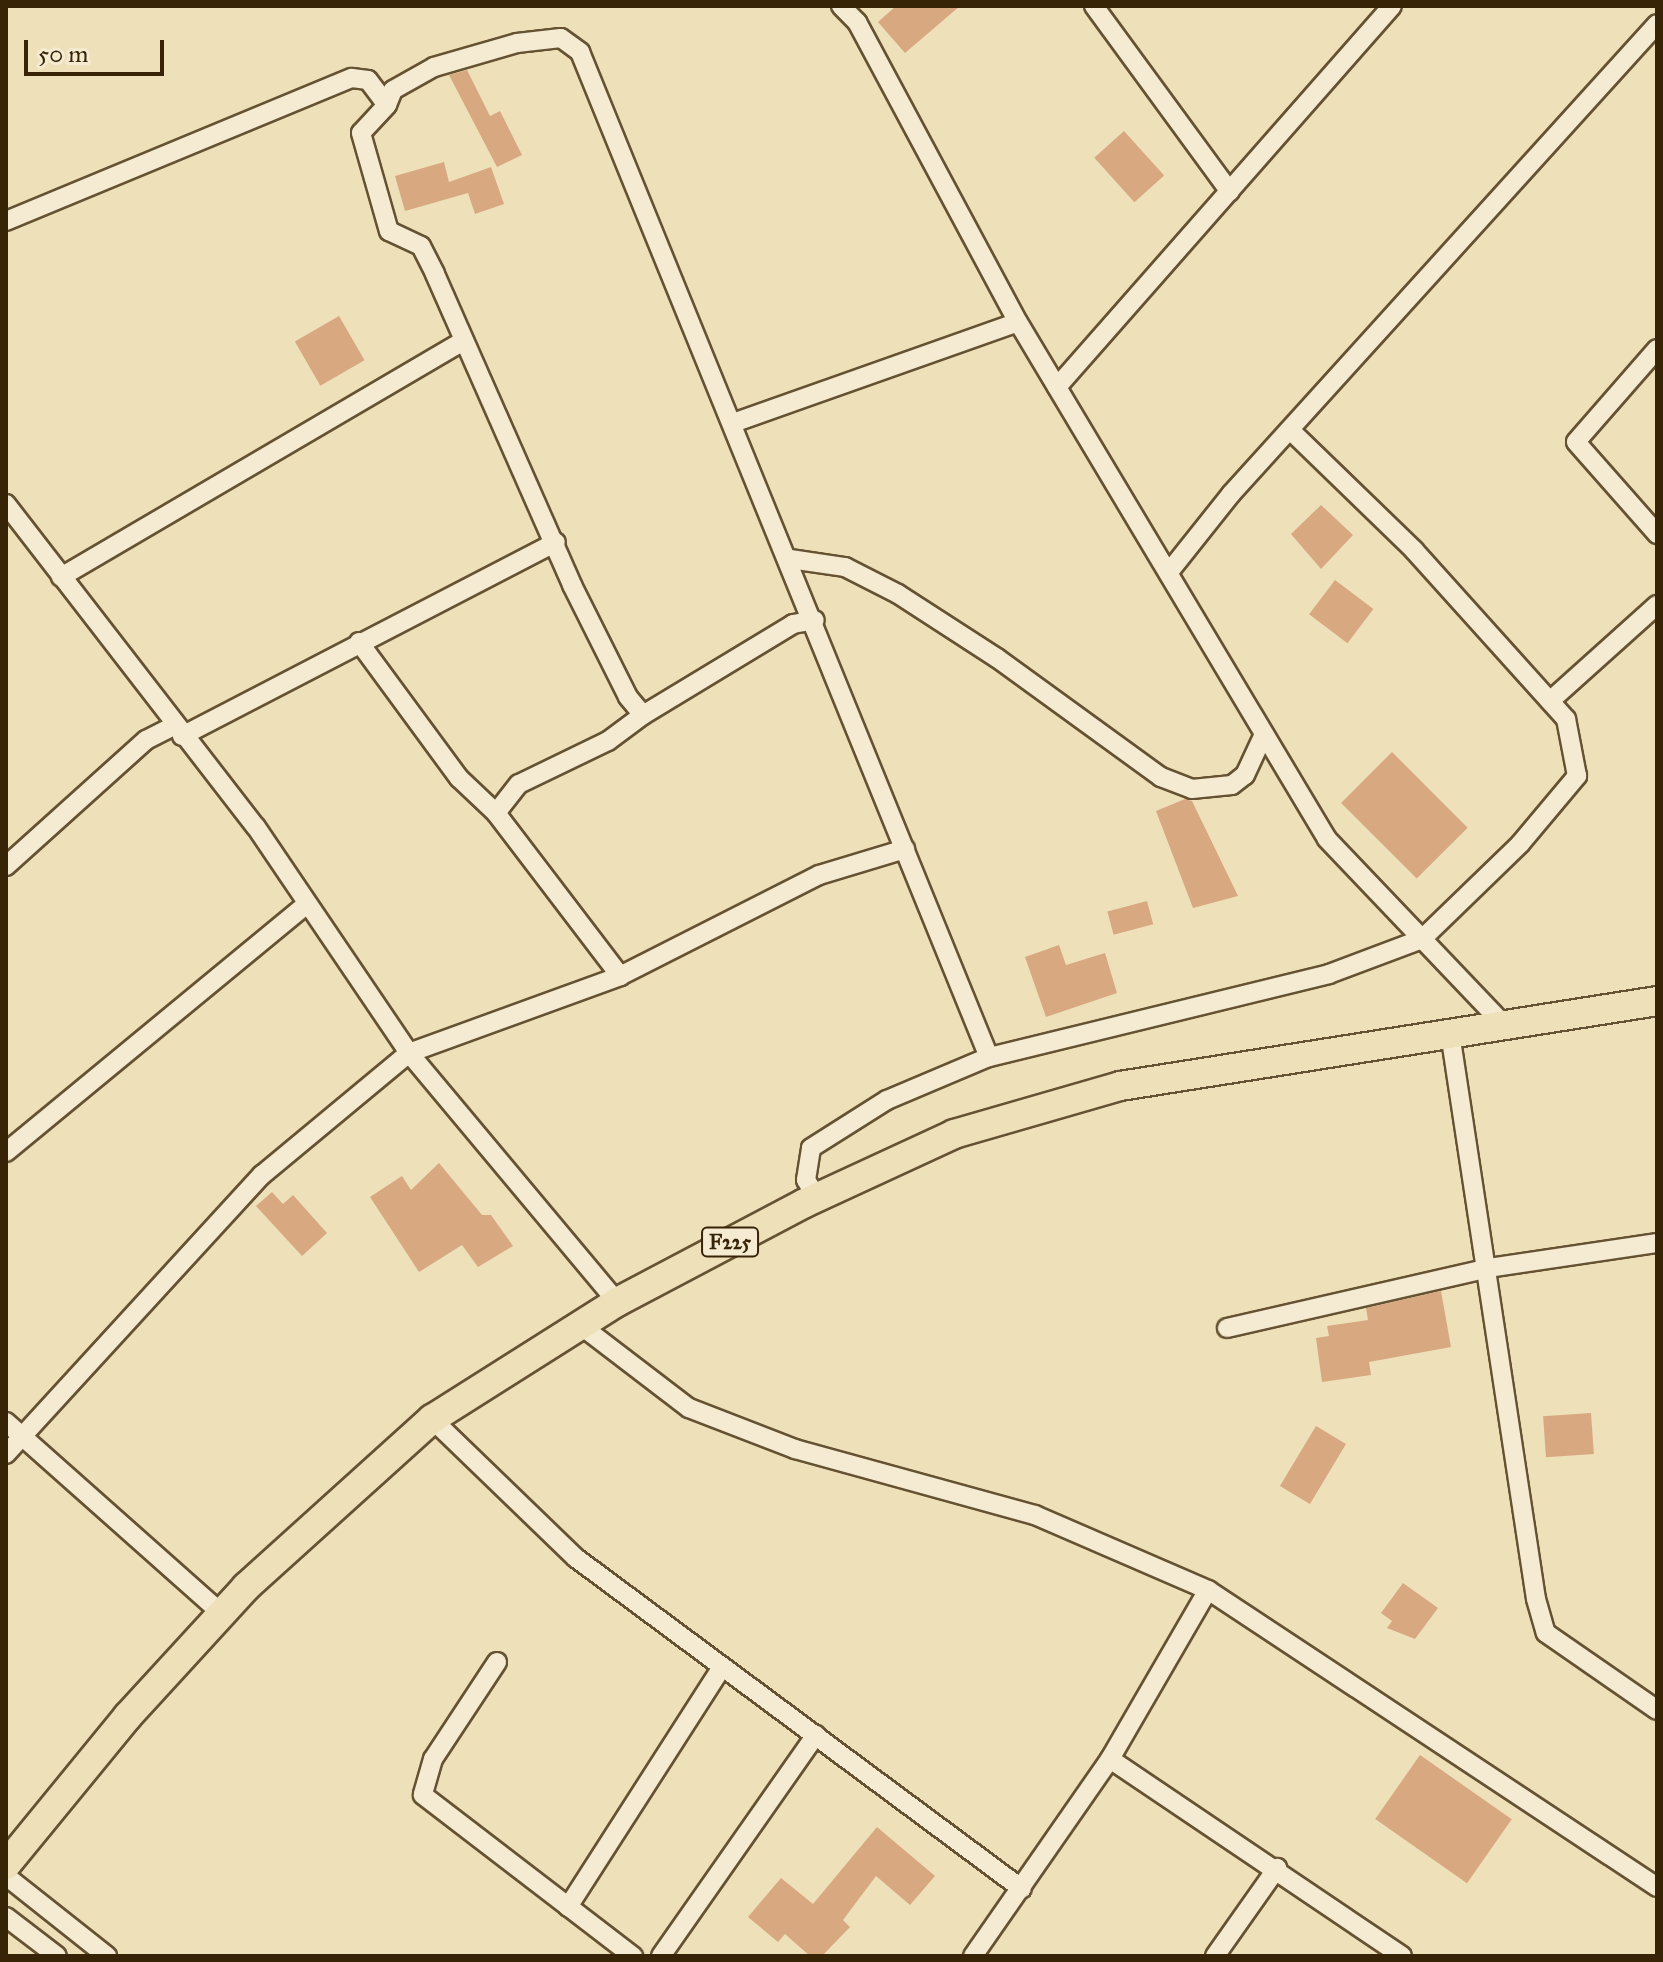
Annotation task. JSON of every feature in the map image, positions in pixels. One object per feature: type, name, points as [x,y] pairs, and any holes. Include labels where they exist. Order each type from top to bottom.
[{"type":"main road","name":"F225","points":[[6,1865],[221,1613],[432,1419],[617,1302],[816,1197],[954,1134],[1120,1086],[1657,1001]]},
{"type":"street","points":[[841,6],[857,22],[1018,322],[1327,839],[1506,1027]]},
{"type":"street","points":[[1094,6],[1230,192]]},
{"type":"street","points":[[1057,387],[1392,6]]},
{"type":"street","points":[[1169,572],[1290,430],[1657,24]]},
{"type":"street","points":[[643,715],[606,657],[421,246],[389,231],[361,133],[387,105],[393,90],[434,67],[517,43],[571,41],[790,559],[989,1057]]},
{"type":"street","points":[[6,221],[352,78],[368,80],[387,105]]},
{"type":"street","points":[[733,423],[1018,322]]},
{"type":"street","points":[[61,577],[464,341]]},
{"type":"street","points":[[1657,349],[1576,442],[1657,534]]},
{"type":"street","points":[[816,1197],[806,1180],[811,1148],[887,1100],[989,1057],[1329,974],[1422,939],[1520,844],[1577,776],[1566,719],[1414,550],[1290,430]]},
{"type":"street","points":[[6,504],[178,731],[256,827],[409,1053],[617,1302]]},
{"type":"street","points":[[6,866],[146,740],[178,731],[556,542]]},
{"type":"street","points":[[790,559],[845,567],[898,594],[997,658],[1161,777],[1192,789],[1232,785],[1245,775],[1264,734]]},
{"type":"street","points":[[1550,701],[1657,605]]},
{"type":"street","points":[[496,813],[519,784],[608,741],[643,715],[793,624],[815,620]]},
{"type":"street","points":[[359,642],[459,778],[496,813],[620,976]]},
{"type":"street","points":[[6,840],[21,852]]},
{"type":"street","points":[[6,1454],[271,1166],[409,1053],[620,976],[819,875],[905,849]]},
{"type":"street","points":[[6,1152],[307,904]]},
{"type":"street","points":[[1450,1033],[1536,1599],[1546,1633],[1657,1710]]},
{"type":"street","points":[[1227,1328],[1488,1268],[1657,1243]]},
{"type":"street","points":[[579,1324],[689,1408],[795,1449],[1035,1515],[1208,1590],[1657,1887]]},
{"type":"street","points":[[432,1419],[576,1558],[720,1670],[816,1735],[1022,1889]]},
{"type":"street","points":[[6,1422],[221,1613]]},
{"type":"street","points":[[973,1956],[1110,1759],[1208,1590]]},
{"type":"street","points":[[497,1662],[433,1759],[423,1795],[633,1956]]},
{"type":"street","points":[[568,1907],[720,1670]]},
{"type":"street","points":[[661,1956],[816,1735]]},
{"type":"street","points":[[1110,1759],[1277,1868],[1402,1956]]},
{"type":"street","points":[[1215,1956],[1277,1868]]},
{"type":"street","points":[[6,1876],[107,1956]]},
{"type":"street","points":[[6,1917],[57,1956]]},
{"type":"building","points":[[896,6],[960,6],[905,53],[878,22]]},
{"type":"building","points":[[467,70],[490,116],[500,111],[522,155],[497,167],[449,75]]},
{"type":"building","points":[[1124,131],[1164,176],[1134,202],[1094,158]]},
{"type":"building","points":[[444,162],[449,182],[491,167],[504,204],[475,214],[468,193],[405,211],[395,176]]},
{"type":"building","points":[[339,316],[364,360],[320,386],[295,342]]},
{"type":"building","points":[[1321,505],[1353,535],[1321,569],[1291,534]]},
{"type":"building","points":[[1335,580],[1373,609],[1347,643],[1309,614]]},
{"type":"building","points":[[1392,752],[1468,828],[1417,879],[1341,803]]},
{"type":"building","points":[[1185,799],[1192,801],[1238,896],[1193,908],[1156,811]]},
{"type":"building","points":[[1147,901],[1153,924],[1114,935],[1107,912]]},
{"type":"building","points":[[1059,945],[1066,965],[1105,953],[1117,993],[1046,1017],[1025,957]]},
{"type":"building","points":[[439,1163],[482,1215],[491,1215],[513,1246],[478,1267],[462,1245],[419,1272],[370,1197],[402,1176],[411,1190]]},
{"type":"building","points":[[272,1192],[283,1204],[293,1195],[327,1233],[302,1256],[256,1206]]},
{"type":"building","points":[[1441,1291],[1451,1347],[1369,1362],[1371,1375],[1322,1382],[1316,1338],[1329,1336],[1327,1326],[1368,1320],[1366,1308]]},
{"type":"building","points":[[1591,1413],[1594,1454],[1546,1457],[1543,1416]]},
{"type":"building","points":[[1316,1426],[1346,1444],[1310,1504],[1280,1486]]},
{"type":"building","points":[[1403,1583],[1438,1608],[1415,1639],[1387,1628],[1392,1621],[1381,1613]]},
{"type":"building","points":[[1420,1755],[1512,1819],[1467,1883],[1375,1819]]},
{"type":"building","points":[[877,1827],[935,1876],[910,1905],[876,1876],[843,1920],[850,1927],[822,1956],[810,1956],[785,1934],[778,1942],[748,1917],[781,1878],[813,1904]]}]
